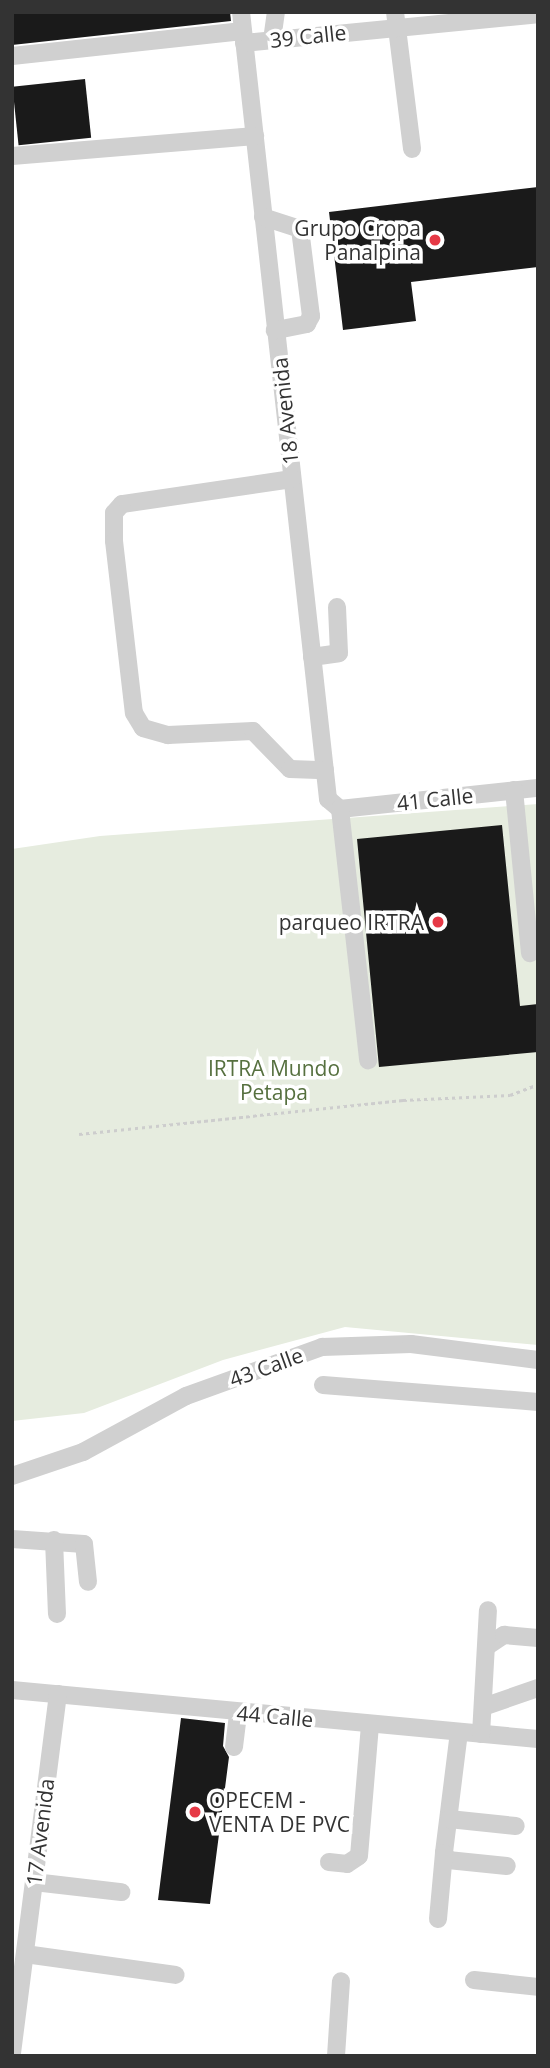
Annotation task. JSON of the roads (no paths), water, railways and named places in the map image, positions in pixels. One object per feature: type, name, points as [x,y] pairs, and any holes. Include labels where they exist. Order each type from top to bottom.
[{"type":"street","name":"18 Avenida","points":[[241,12],[325,770],[336,808],[368,1060]]},
{"type":"street","points":[[272,40],[276,12]]},
{"type":"street","name":"39 Calle","points":[[12,56],[244,37],[272,40],[396,20],[538,14]]},
{"type":"street","points":[[396,20],[412,149]]},
{"type":"street","points":[[12,156],[255,136]]},
{"type":"street","points":[[263,217],[300,229],[311,316],[307,324],[275,330]]},
{"type":"street","points":[[292,479],[122,504],[114,513],[114,541],[134,713],[143,728],[168,735],[253,731],[290,769],[325,770]]},
{"type":"street","points":[[312,657],[339,653],[337,607]]},
{"type":"street","name":"41 Calle","points":[[336,808],[538,788]]},
{"type":"street","points":[[514,790],[530,953]]},
{"type":"street","name":"43 Calle","points":[[12,1476],[83,1452],[186,1396],[322,1347],[411,1344],[538,1360]]},
{"type":"street","points":[[323,1385],[538,1402]]},
{"type":"street","points":[[12,1539],[84,1544],[88,1582]]},
{"type":"street","points":[[54,1540],[57,1614]]},
{"type":"street","points":[[481,1734],[488,1610]]},
{"type":"street","points":[[486,1647],[504,1635],[538,1639]]},
{"type":"street","points":[[483,1707],[538,1688]]},
{"type":"street","name":"44 Calle","points":[[12,1690],[538,1739]]},
{"type":"street","name":"17 Avenida","points":[[12,2053],[58,1694]]},
{"type":"street","points":[[234,1747],[238,1713]]},
{"type":"street","points":[[329,1862],[347,1864],[359,1856],[370,1724]]},
{"type":"street","points":[[438,1919],[460,1732]]},
{"type":"street","points":[[449,1819],[516,1826]]},
{"type":"street","points":[[444,1853],[448,1860],[507,1866]]},
{"type":"street","points":[[34,1882],[121,1892]]},
{"type":"street","points":[[25,1954],[176,1975]]},
{"type":"street","points":[[474,1980],[538,1987]]},
{"type":"street","points":[[336,2056],[341,1981]]},
{"type":"place","name":"Grupo Cropa Panalpina","points":[[435,240]]},
{"type":"place","name":"parqueo IRTRA","points":[[438,922]]},
{"type":"place","name":"OPECEM - VENTA DE PVC","points":[[195,1812]]},
{"type":"park label","name":"IRTRA Mundo Petapa","points":[[274,1080]]}]
